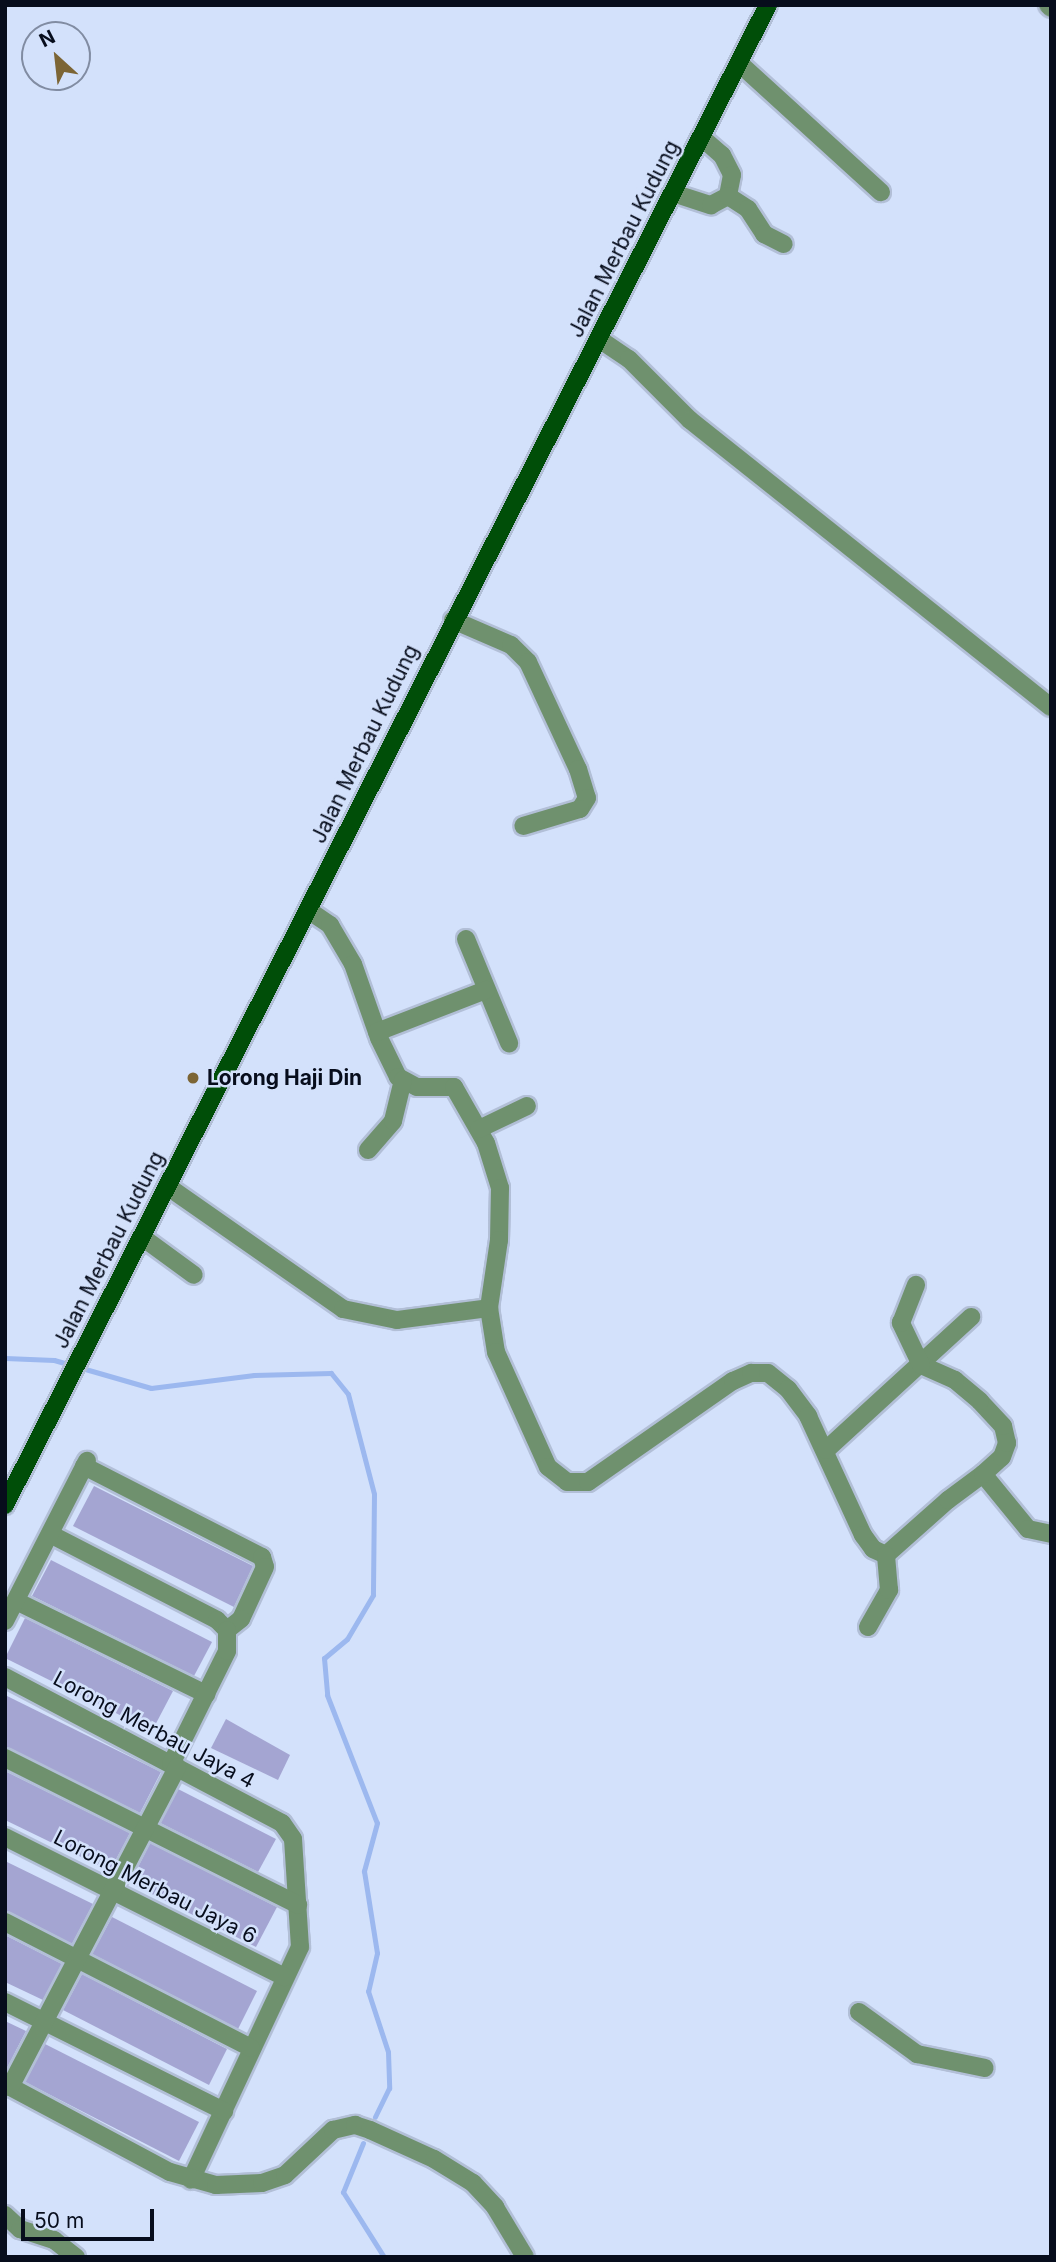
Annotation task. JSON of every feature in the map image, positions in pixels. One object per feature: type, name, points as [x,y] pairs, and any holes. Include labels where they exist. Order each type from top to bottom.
[{"type":"main road","name":"Jalan Merbau Kudung","points":[[5,1505],[10,1484],[78,1362],[768,5]]},
{"type":"street","points":[[739,63],[881,192]]},
{"type":"street","points":[[702,137],[722,155],[732,175],[729,196]]},
{"type":"street","points":[[673,193],[711,205],[729,196]]},
{"type":"street","points":[[729,196],[748,209],[764,234],[784,244]]},
{"type":"street","points":[[599,339],[629,359],[690,420],[1051,707]]},
{"type":"street","points":[[453,620],[511,645],[528,662],[566,735],[587,797],[580,809],[523,826]]},
{"type":"street","points":[[308,910],[330,926],[353,964],[388,1060],[403,1080],[417,1087],[454,1087],[479,1129],[499,1188],[499,1240],[489,1308],[496,1352],[548,1467],[567,1482],[587,1482],[694,1405],[751,1373],[768,1373],[789,1389],[826,1450],[863,1535],[873,1549],[886,1555]]},
{"type":"street","points":[[466,939],[509,1043]]},
{"type":"street","points":[[377,1032],[486,990]]},
{"type":"street","points":[[368,1150],[393,1121],[403,1080]]},
{"type":"street","points":[[479,1129],[527,1106]]},
{"type":"street","points":[[167,1186],[343,1309],[397,1320],[489,1308]]},
{"type":"street","points":[[142,1237],[194,1275]]},
{"type":"street","points":[[886,1555],[984,1474],[1002,1457],[1007,1443],[1003,1426],[955,1380],[921,1364],[901,1323],[916,1285]]},
{"type":"street","points":[[826,1450],[971,1317]]},
{"type":"street","points":[[5,1622],[85,1463],[262,1557],[265,1567],[241,1619],[228,1630],[227,1651],[144,1830],[44,2022],[8,2085],[191,2180],[233,2187],[262,2183],[285,2175],[333,2130],[355,2125],[394,2139],[473,2183],[495,2207],[525,2257]]},
{"type":"street","points":[[984,1474],[1028,1529],[1051,1534]]},
{"type":"street","points":[[50,1534],[228,1630]]},
{"type":"street","points":[[868,1627],[889,1590],[886,1555]]},
{"type":"street","points":[[16,1601],[206,1694]]},
{"type":"street","name":"Lorong Merbau Jaya 4","points":[[5,1677],[282,1823],[293,1839],[298,1905]]},
{"type":"street","points":[[5,1758],[298,1905],[300,1947],[191,2180]]},
{"type":"street","name":"Lorong Merbau Jaya 6","points":[[5,1837],[111,1893],[285,1977]]},
{"type":"street","points":[[5,1922],[251,2048]]},
{"type":"street","points":[[5,2002],[224,2111]]},
{"type":"street","points":[[859,2012],[917,2054],[985,2068]]},
{"type":"street","points":[[5,2215],[20,2229],[54,2241],[76,2257]]},
{"type":"building","points":[[94,1486],[253,1566],[234,1607],[73,1526]]},
{"type":"building","points":[[51,1560],[212,1642],[194,1676],[32,1596]]},
{"type":"building","points":[[25,1618],[173,1691],[152,1731],[5,1658]]},
{"type":"building","points":[[5,1695],[161,1772],[140,1813],[5,1747]]},
{"type":"building","points":[[226,1719],[290,1755],[278,1780],[211,1748]]},
{"type":"building","points":[[5,1771],[130,1833],[110,1871],[5,1820]]},
{"type":"building","points":[[178,1789],[276,1839],[258,1872],[160,1823]]},
{"type":"building","points":[[150,1843],[277,1907],[256,1947],[130,1883]]},
{"type":"building","points":[[5,1861],[93,1904],[72,1944],[5,1911]]},
{"type":"building","points":[[112,1917],[257,1991],[238,2029],[92,1954]]},
{"type":"building","points":[[5,1935],[62,1964],[43,2000],[5,1982]]},
{"type":"building","points":[[82,1974],[227,2049],[209,2085],[63,2010]]},
{"type":"building","points":[[5,2021],[26,2031],[5,2072]]},
{"type":"building","points":[[45,2044],[199,2122],[179,2161],[25,2082]]},
{"type":"waterway","points":[[5,1358],[54,1360],[151,1388],[254,1375],[331,1373],[348,1394],[374,1494],[373,1595],[347,1639],[324,1658],[327,1695],[377,1823],[364,1871],[377,1953],[368,1991],[388,2052],[389,2088],[375,2117]]},
{"type":"waterway","points":[[363,2143],[343,2192],[384,2257]]},
{"type":"place","name":"Lorong Haji Din","points":[[193,1078]]}]
